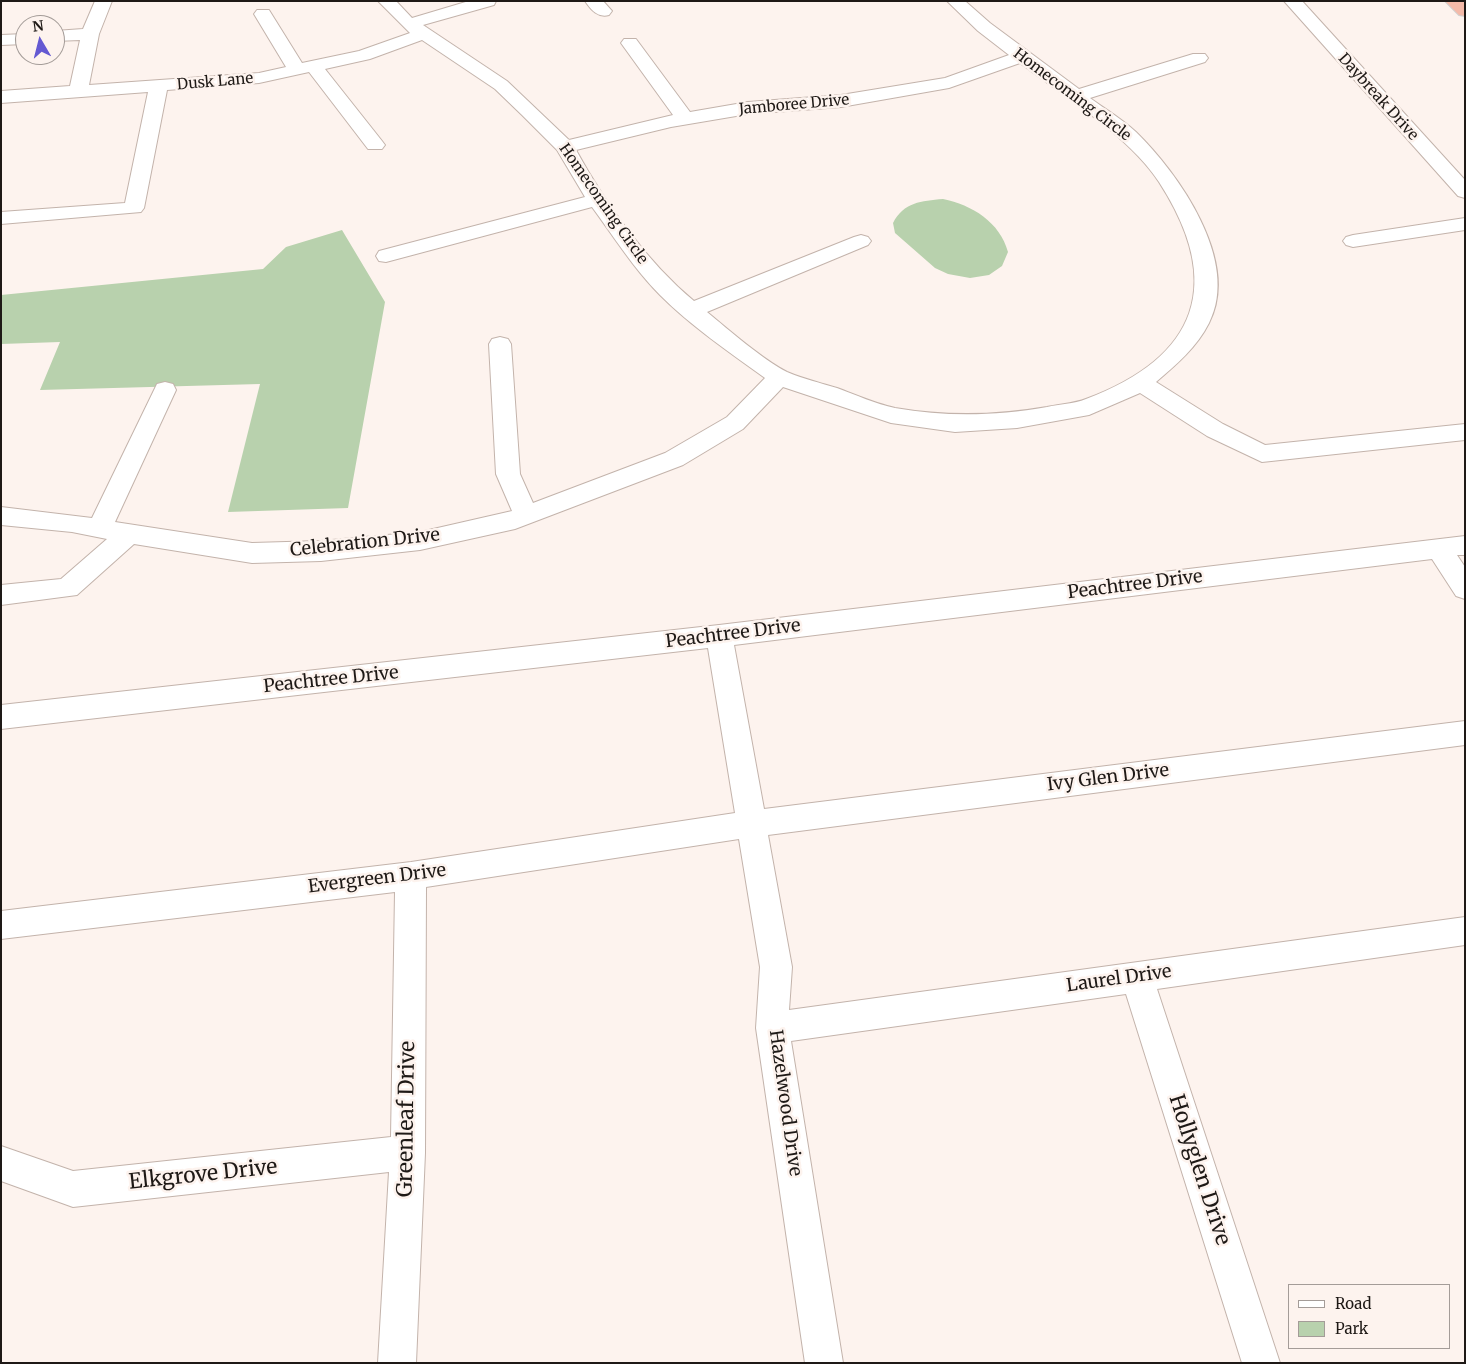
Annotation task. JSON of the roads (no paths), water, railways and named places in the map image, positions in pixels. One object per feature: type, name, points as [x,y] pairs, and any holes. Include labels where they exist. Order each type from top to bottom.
[{"type":"highway","points":[[1453,1],[1465,11]]},
{"type":"street","points":[[78,92],[90,34],[104,1]]},
{"type":"street","name":"Homecoming Circle","points":[[386,1],[416,29],[501,85],[565,147],[581,177],[597,200],[639,258],[668,291],[689,311],[779,377],[891,415],[955,424],[1017,420],[1089,407],[1142,383],[1174,354],[1199,322],[1206,298],[1206,271],[1195,229],[1167,178],[1128,135],[984,27],[955,1]]},
{"type":"street","name":"Dusk Lane","points":[[1,97],[158,87],[259,78],[306,69],[364,56],[416,29],[488,1]]},
{"type":"street","name":"Daybreak Drive","points":[[1292,1],[1465,192]]},
{"type":"street","points":[[263,14],[306,69],[375,145]]},
{"type":"street","points":[[65,35],[90,34]]},
{"type":"street","points":[[1,40],[15,39]]},
{"type":"street","points":[[630,43],[685,119]]},
{"type":"street","name":"Jamboree Drive","points":[[565,147],[685,119],[748,108],[841,101],[949,83],[1022,56]]},
{"type":"street","points":[[1076,96],[1199,58]]},
{"type":"street","points":[[1,218],[134,208],[158,87]]},
{"type":"street","points":[[386,256],[597,200]]},
{"type":"street","points":[[1353,241],[1465,224]]},
{"type":"street","points":[[689,311],[861,242]]},
{"type":"street","points":[[500,344],[508,474],[526,516]]},
{"type":"street","name":"Celebration Drive","points":[[1,516],[72,523],[252,553],[321,551],[420,541],[515,520],[674,459],[735,423],[779,377]]},
{"type":"street","points":[[1142,383],[1215,430],[1262,454],[1465,432]]},
{"type":"street","points":[[100,528],[166,390]]},
{"type":"street","points":[[1,595],[68,588],[129,534]]},
{"type":"street","points":[[1452,546],[1465,589]]},
{"type":"street","name":"Peachtree Drive","points":[[1,717],[719,636],[1452,546]]},
{"type":"street","name":"Hazelwood Drive","points":[[719,636],[776,967],[772,1028],[824,1363]]},
{"type":"street","name":"Ivy Glen Drive","points":[[751,824],[1465,733]]},
{"type":"street","name":"Evergreen Drive","points":[[1,925],[411,876],[751,824]]},
{"type":"street","name":"Greenleaf Drive","points":[[397,1363],[408,1153],[411,876]]},
{"type":"street","name":"Laurel Drive","points":[[772,1028],[1465,931]]},
{"type":"street","name":"Hollyglen Drive","points":[[1137,977],[1261,1363]]},
{"type":"street","name":"Elkgrove Drive","points":[[1,1163],[73,1189],[408,1153]]}]
